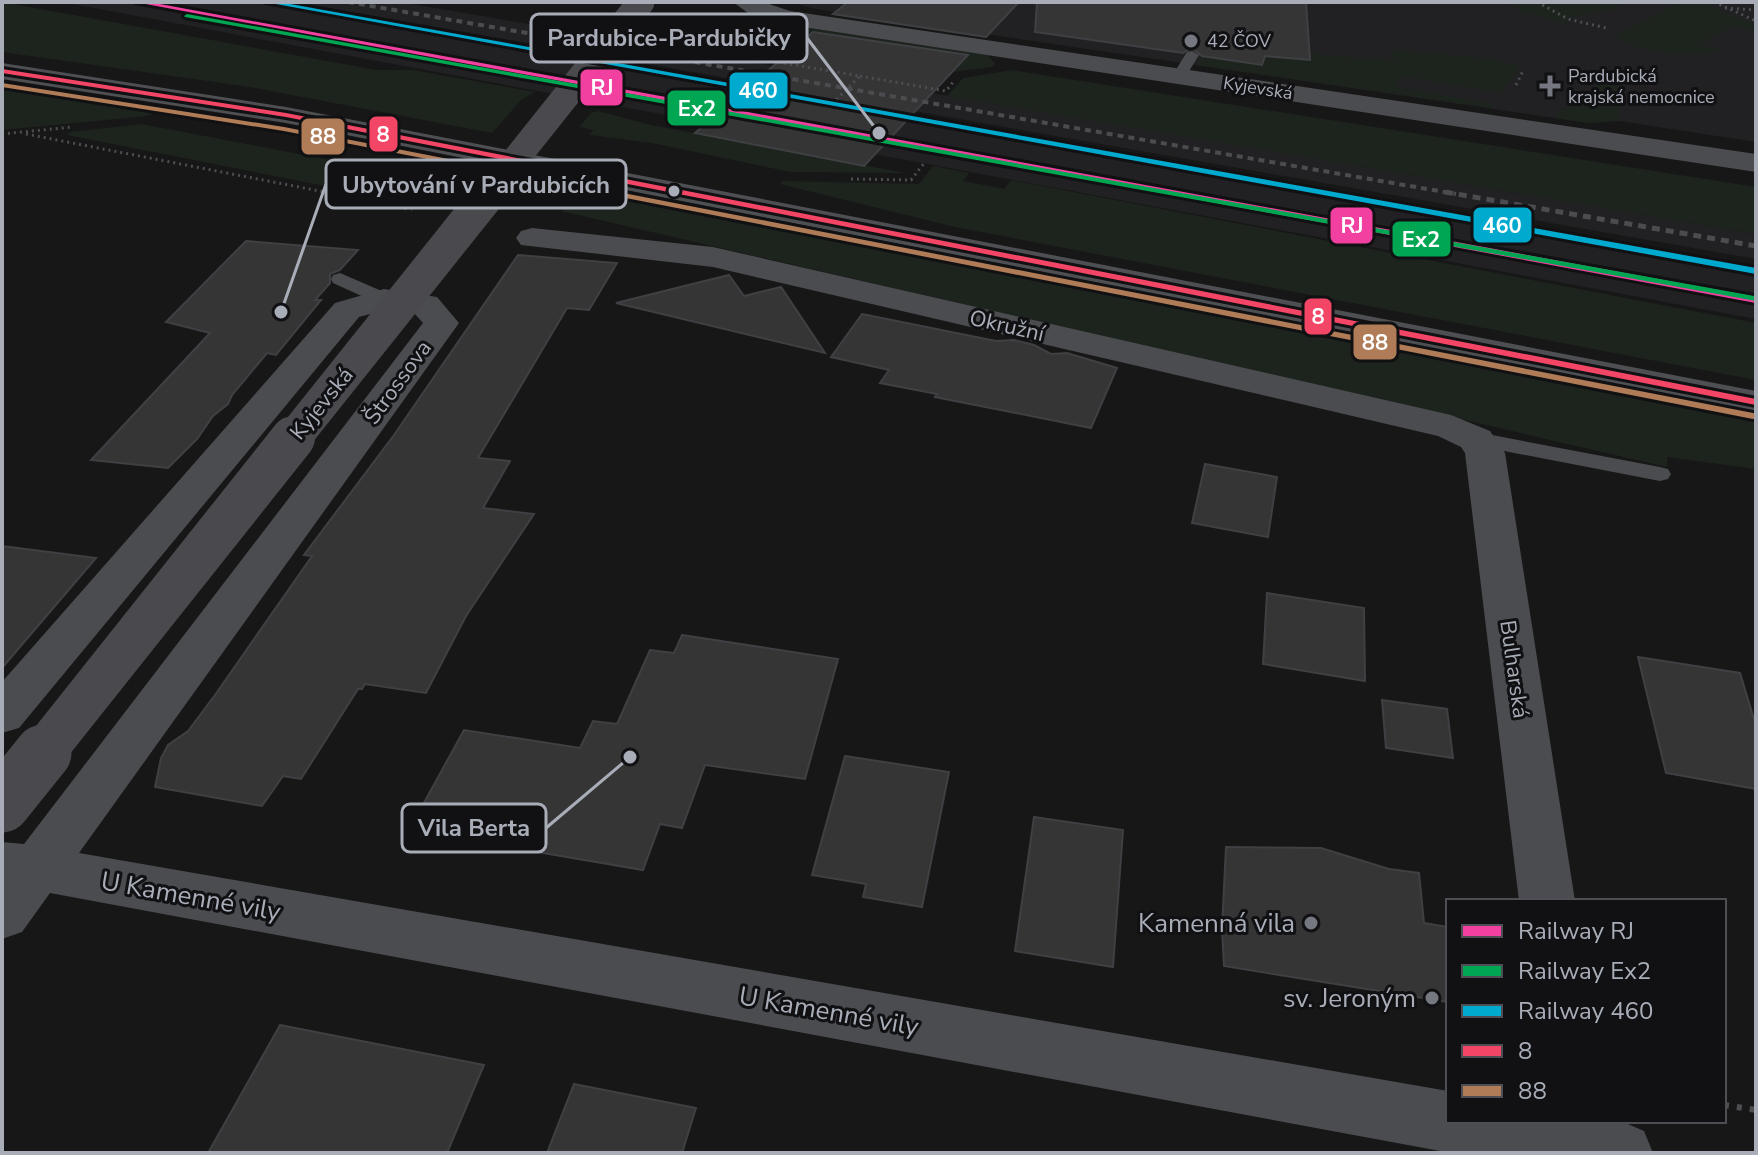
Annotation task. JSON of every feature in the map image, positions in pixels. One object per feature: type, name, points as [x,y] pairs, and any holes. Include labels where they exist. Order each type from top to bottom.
[{"type":"main road","points":[[2,71],[286,115],[1756,402]]},
{"type":"street","name":"Kyjevská","points":[[2,804],[641,2]]},
{"type":"street","name":"Kyjevská","points":[[753,6],[1186,65],[1756,163]]},
{"type":"street","name":"Okružní","points":[[532,238],[713,257],[1451,427],[1476,439]]},
{"type":"street","name":"Štrossova","points":[[2,715],[347,310],[384,299],[425,304],[441,323],[19,867],[2,915]]},
{"type":"street","name":"Bulharská","points":[[1476,439],[1485,453],[1547,899]]},
{"type":"street","name":"U Kamenné vily","points":[[19,867],[1446,1119]]},
{"type":"street","name":"U Kamenné vily","points":[[1471,1123],[1590,1144]]},
{"type":"lane","points":[[340,279],[384,299]]},
{"type":"lane","points":[[1476,439],[1660,474]]},
{"type":"path","points":[[1537,2],[1568,19],[1606,28]]},
{"type":"path","points":[[1714,2],[1756,21]]},
{"type":"path","points":[[1722,8],[1756,10]]},
{"type":"path","points":[[659,44],[766,60]]},
{"type":"path","points":[[642,69],[723,83],[726,88]]},
{"type":"path","points":[[2,132],[20,132],[425,212],[382,172]]},
{"type":"path","points":[[838,178],[911,180],[925,162]]},
{"type":"path","points":[[1726,1105],[1756,1110]]},
{"type":"shaded area","points":[[2,2],[377,70],[413,70],[535,92],[521,100],[492,133],[250,87],[2,52]]},
{"type":"shaded area","points":[[62,2],[264,2],[1756,267],[1756,319]]},
{"type":"shaded area","points":[[294,2],[400,2],[1756,234],[1756,259]]},
{"type":"shaded area","name":"Pardubická krajská nemocnice","points":[[789,2],[1756,2],[1756,142],[1619,121],[1588,123],[816,9]]},
{"type":"shaded area","points":[[1469,2],[1627,2],[1614,9],[1571,17],[1565,26],[1538,15],[1520,14],[1516,5]]},
{"type":"shaded area","points":[[1680,2],[1707,2],[1723,12],[1756,23],[1756,32],[1734,26],[1700,44],[1721,51],[1697,54],[1652,51],[1616,38],[1617,34]]},
{"type":"shaded area","points":[[790,25],[988,55],[995,64],[953,72],[965,58],[812,33],[797,46],[780,43],[781,31]]},
{"type":"shaded area","points":[[1272,40],[1310,59],[1310,54],[1394,60],[1393,50],[1486,58],[1520,66],[1502,93],[1401,76],[1395,86],[1491,104],[1493,108],[1196,65],[1200,56],[1262,64]]},
{"type":"shaded area","points":[[1012,70],[1756,187],[1756,234],[947,96],[963,78]]},
{"type":"shaded area","points":[[1608,71],[1619,71],[1619,121],[1588,123],[1556,118],[1558,111],[1584,103]]},
{"type":"shaded area","points":[[2,88],[103,101],[154,113],[2,130]]},
{"type":"shaded area","points":[[598,111],[651,125],[905,173],[790,172],[652,143],[590,135],[593,130],[579,127],[591,113]]},
{"type":"shaded area","points":[[141,124],[363,166],[390,192],[381,197],[67,135],[70,132]]},
{"type":"shaded area","points":[[933,166],[969,173],[963,181],[1004,189],[1011,180],[1756,323],[1756,380],[955,227],[780,184],[783,181],[919,184]]},
{"type":"shaded area","points":[[585,188],[1756,421],[1756,469],[1667,457],[1667,467],[561,211]]},
{"type":"building","points":[[848,2],[1019,2],[986,37],[833,14]]},
{"type":"building","points":[[1037,2],[1306,2],[1310,60],[1265,56],[1262,65],[1202,56],[1191,48],[1183,53],[1035,32]]},
{"type":"building","points":[[813,32],[968,55],[864,166],[695,133]]},
{"type":"building","points":[[246,241],[358,250],[340,270],[330,274],[330,283],[315,300],[321,300],[276,355],[267,353],[228,404],[213,416],[197,439],[168,468],[91,460],[210,333],[166,322]]},
{"type":"building","points":[[518,255],[617,263],[589,310],[567,308],[478,458],[510,461],[483,508],[534,514],[466,616],[426,693],[365,684],[358,689],[301,779],[283,776],[262,806],[155,787],[161,758],[168,745],[188,731],[215,695],[312,556],[304,555],[394,435]]},
{"type":"building","points":[[729,275],[744,296],[781,287],[825,353],[616,303]]},
{"type":"building","points":[[862,314],[996,341],[1014,340],[1034,345],[1051,354],[1067,353],[1117,368],[1091,428],[935,397],[937,394],[880,383],[889,370],[831,357]]},
{"type":"building","points":[[1205,464],[1277,477],[1268,537],[1192,523]]},
{"type":"building","points":[[2,546],[96,558],[2,668]]},
{"type":"building","points":[[1267,593],[1364,608],[1365,681],[1263,664]]},
{"type":"building","points":[[682,635],[838,659],[805,779],[705,765],[682,828],[660,824],[643,870],[409,830],[464,730],[580,748],[593,721],[617,724],[650,650],[674,653]]},
{"type":"building","points":[[1638,657],[1740,673],[1756,726],[1756,789],[1666,773]]},
{"type":"building","points":[[1382,700],[1447,709],[1453,758],[1386,748]]},
{"type":"building","points":[[845,756],[949,772],[922,907],[863,897],[866,884],[812,875]]},
{"type":"building","points":[[1034,817],[1123,830],[1113,967],[1015,951]]},
{"type":"building","name":"Kamenná vila","points":[[1226,847],[1321,848],[1389,869],[1419,873],[1424,923],[1446,927],[1446,1002],[1224,966],[1222,928]]},
{"type":"building","points":[[280,1025],[484,1065],[447,1153],[208,1153]]},
{"type":"building","points":[[574,1084],[696,1108],[682,1153],[547,1153]]},
{"type":"railway","points":[[348,2],[1456,194]]},
{"type":"railway","points":[[1445,192],[1756,246]]},
{"type":"rail line","name":"RJ","points":[[138,2],[1756,300]]},
{"type":"rail line","name":"460","points":[[268,2],[1756,271]]},
{"type":"rail line","name":"Ex2","points":[[187,16],[1754,299]]},
{"type":"transit line","name":"8","points":[[2,71],[286,115],[1756,402]]},
{"type":"transit line","name":"88","points":[[2,85],[284,129],[1753,416]]},
{"type":"place","name":"42 ČOV","points":[[1191,41]]},
{"type":"place","name":"Pardubická krajská nemocnice","points":[[1550,86]]},
{"type":"place","name":"Pardubice-Pardubičky","points":[[879,133]]},
{"type":"place","name":"Ubytování v Pardubicích","points":[[281,312]]},
{"type":"place","name":"Vila Berta","points":[[630,757]]},
{"type":"place","name":"Kamenná vila","points":[[1311,923]]},
{"type":"place","name":"sv. Jeroným","points":[[1432,998]]}]
